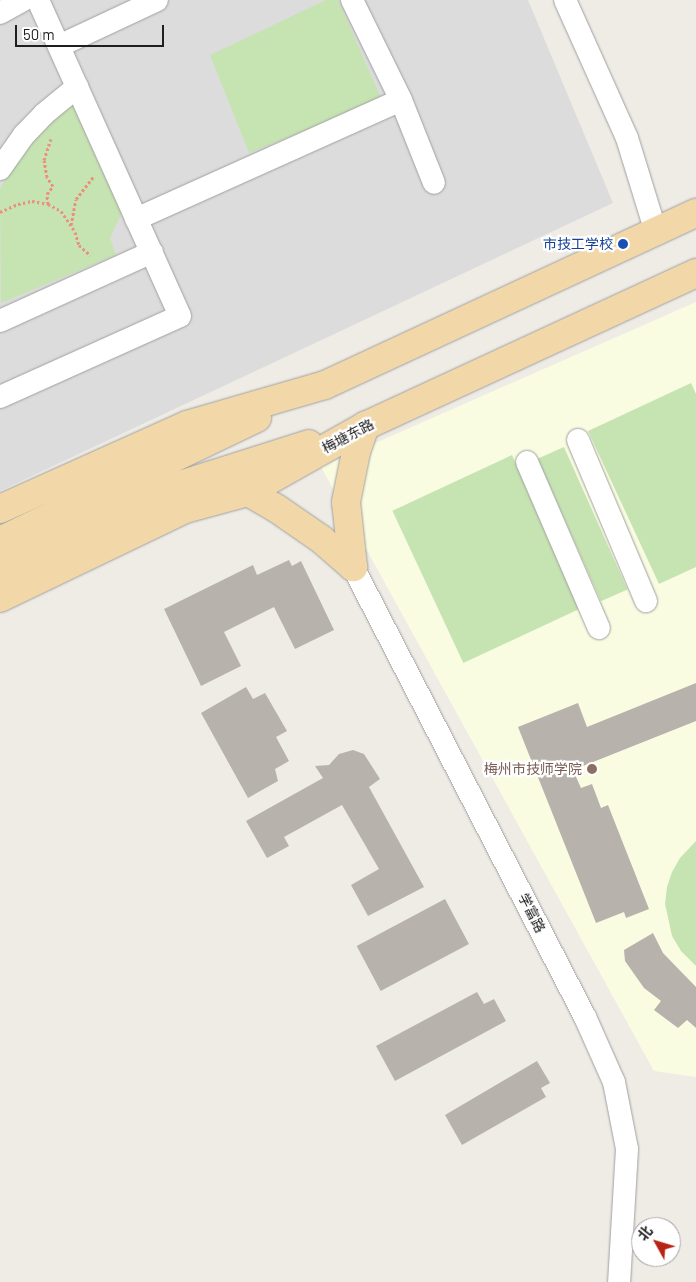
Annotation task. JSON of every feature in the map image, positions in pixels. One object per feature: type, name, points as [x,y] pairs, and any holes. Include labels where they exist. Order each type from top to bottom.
[{"type":"main road","points":[[0,541],[326,385],[696,213]]},
{"type":"main road","name":"梅塘东路","points":[[0,598],[185,509],[248,492],[365,426],[696,273]]},
{"type":"main road","points":[[0,509],[187,425],[326,385]]},
{"type":"main road","points":[[353,567],[346,502],[356,452],[365,426]]},
{"type":"main road","points":[[0,570],[183,484],[365,426]]},
{"type":"main road","points":[[248,492],[276,508],[321,539],[353,567]]},
{"type":"street","points":[[0,13],[23,0]]},
{"type":"street","points":[[0,397],[180,316],[38,0]]},
{"type":"street","points":[[59,46],[156,0]]},
{"type":"street","points":[[352,0],[401,100],[434,183]]},
{"type":"street","points":[[565,0],[627,138],[656,232]]},
{"type":"street","points":[[0,170],[24,135],[44,114],[77,87]]},
{"type":"street","points":[[136,219],[401,100]]},
{"type":"street","points":[[0,321],[152,252]]},
{"type":"street","points":[[578,440],[646,601]]},
{"type":"street","points":[[527,462],[600,628]]},
{"type":"street","name":"学富路","points":[[353,567],[585,1017],[614,1082],[627,1149],[619,1282]]},
{"type":"path","points":[[48,204],[47,194],[53,186],[47,178],[44,160],[53,135]]},
{"type":"path","points":[[70,226],[76,199],[95,175]]},
{"type":"path","points":[[0,212],[18,204],[32,201],[48,204],[61,211],[79,245],[90,255]]},
{"type":"shaded area","points":[[0,0],[528,0],[613,203],[0,491]]},
{"type":"shaded area","name":"梅州市技师学院","points":[[696,302],[696,1077],[654,1071],[321,467]]},
{"type":"green space","points":[[326,0],[338,0],[382,100],[249,153],[210,55]]},
{"type":"green space","points":[[70,99],[100,167],[123,210],[110,238],[116,255],[1,303],[0,189],[12,166],[42,125],[53,121],[58,112]]},
{"type":"green space","points":[[691,383],[696,394],[696,567],[659,584],[588,431]]},
{"type":"green space","points":[[564,447],[627,590],[601,601],[538,459]]},
{"type":"green space","points":[[512,455],[583,607],[463,663],[392,511]]},
{"type":"green space","points":[[696,841],[696,966],[681,951],[672,936],[665,904],[667,887],[672,872],[680,858]]},
{"type":"building","points":[[289,560],[292,566],[301,561],[334,630],[295,649],[274,607],[224,632],[241,666],[201,686],[164,609],[253,565],[257,575]]},
{"type":"building","points":[[696,683],[696,721],[573,770],[581,788],[592,784],[601,808],[608,805],[649,909],[626,918],[624,912],[596,923],[518,727],[578,703],[587,727]]},
{"type":"building","points":[[246,687],[253,699],[265,693],[287,731],[276,737],[289,761],[275,769],[278,781],[248,798],[201,713]]},
{"type":"building","points":[[353,750],[364,754],[380,779],[369,787],[424,887],[368,916],[351,885],[379,869],[342,805],[284,837],[289,846],[267,858],[246,821],[323,778],[315,766],[329,765],[339,754]]},
{"type":"building","points":[[445,899],[469,944],[381,991],[357,946]]},
{"type":"building","points":[[653,933],[663,953],[696,987],[696,1028],[687,1020],[678,1028],[654,1010],[661,1001],[644,988],[625,961],[624,950]]},
{"type":"building","points":[[477,992],[484,1004],[494,999],[506,1021],[395,1081],[376,1046]]},
{"type":"building","points":[[537,1061],[550,1083],[541,1088],[546,1097],[462,1145],[445,1115]]},
{"type":"place","name":"市技工学校","points":[[623,244]]},
{"type":"place","name":"梅州市技师学院","points":[[592,769]]}]
